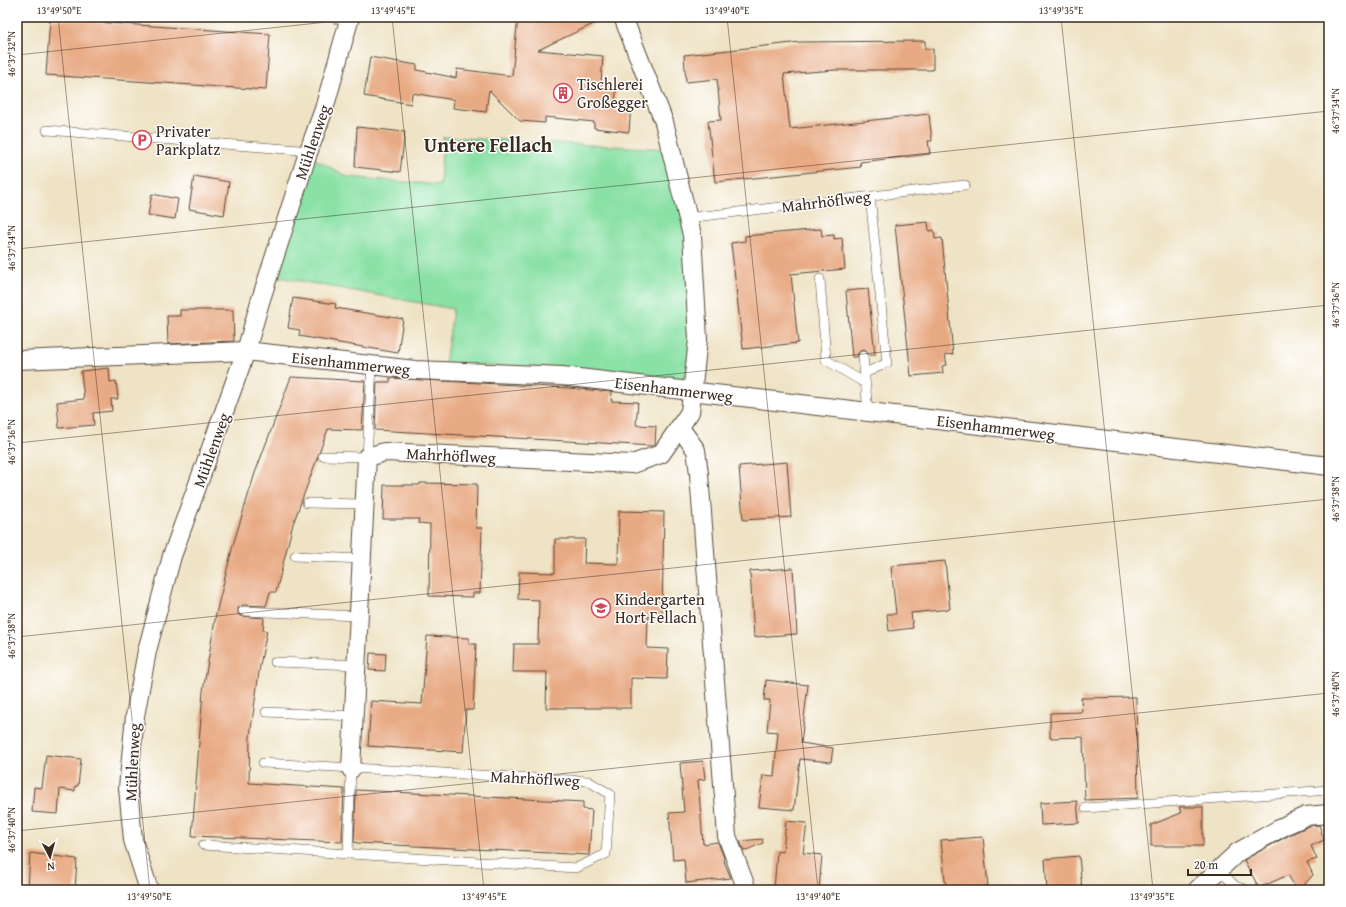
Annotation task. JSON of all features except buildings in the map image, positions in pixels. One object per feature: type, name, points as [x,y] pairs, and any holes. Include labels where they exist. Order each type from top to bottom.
[{"type":"street","name":"Mahrhöflweg","points":[[368,457],[385,452],[632,464],[661,454],[690,412],[698,339],[692,235],[664,122],[623,17]]},
{"type":"street","name":"Mühlenweg","points":[[149,890],[133,840],[128,788],[135,716],[147,651],[172,556],[246,351],[260,302],[308,153],[324,109],[345,18]]},
{"type":"street","name":"Eisenhammerweg","points":[[17,360],[246,351],[415,370],[562,376],[1329,466]]},
{"type":"street","points":[[680,428],[696,450],[700,474],[727,836],[747,890]]},
{"type":"street","points":[[351,769],[364,504],[368,457]]},
{"type":"street","points":[[1196,890],[1238,852],[1288,824],[1306,816],[1329,814]]},
{"type":"lane","points":[[47,130],[238,144],[299,150],[308,153]]},
{"type":"lane","name":"Mahrhöflweg","points":[[688,218],[965,185]]},
{"type":"lane","points":[[864,373],[887,363],[870,196]]},
{"type":"lane","points":[[820,279],[826,360],[865,383]]},
{"type":"lane","points":[[863,356],[868,412]]},
{"type":"lane","points":[[323,456],[368,457],[372,366]]},
{"type":"lane","points":[[307,503],[364,504]]},
{"type":"lane","points":[[295,556],[362,559]]},
{"type":"lane","points":[[243,610],[358,616]]},
{"type":"lane","points":[[275,662],[356,665]]},
{"type":"lane","points":[[266,712],[353,716]]},
{"type":"lane","name":"Mahrhöflweg","points":[[203,845],[576,868],[606,854],[610,794],[588,781],[263,763]]},
{"type":"lane","points":[[348,854],[351,769]]},
{"type":"lane","points":[[1086,808],[1329,790]]},
{"type":"lane","points":[[1219,869],[1235,886],[1247,890]]},
{"type":"green space","points":[[443,137],[667,149],[687,235],[691,338],[686,384],[573,368],[445,365],[453,309],[272,276],[306,154],[348,177],[440,185]]},
{"type":"place","name":"Tischlerei Großegger","points":[[563,93]]},
{"type":"place","name":"Privater Parkplatz","points":[[142,140]]},
{"type":"place","name":"Kindergarten Hort Fellach","points":[[601,608]]},
{"type":"district","name":"Untere Fellach","points":[[488,145]]}]
